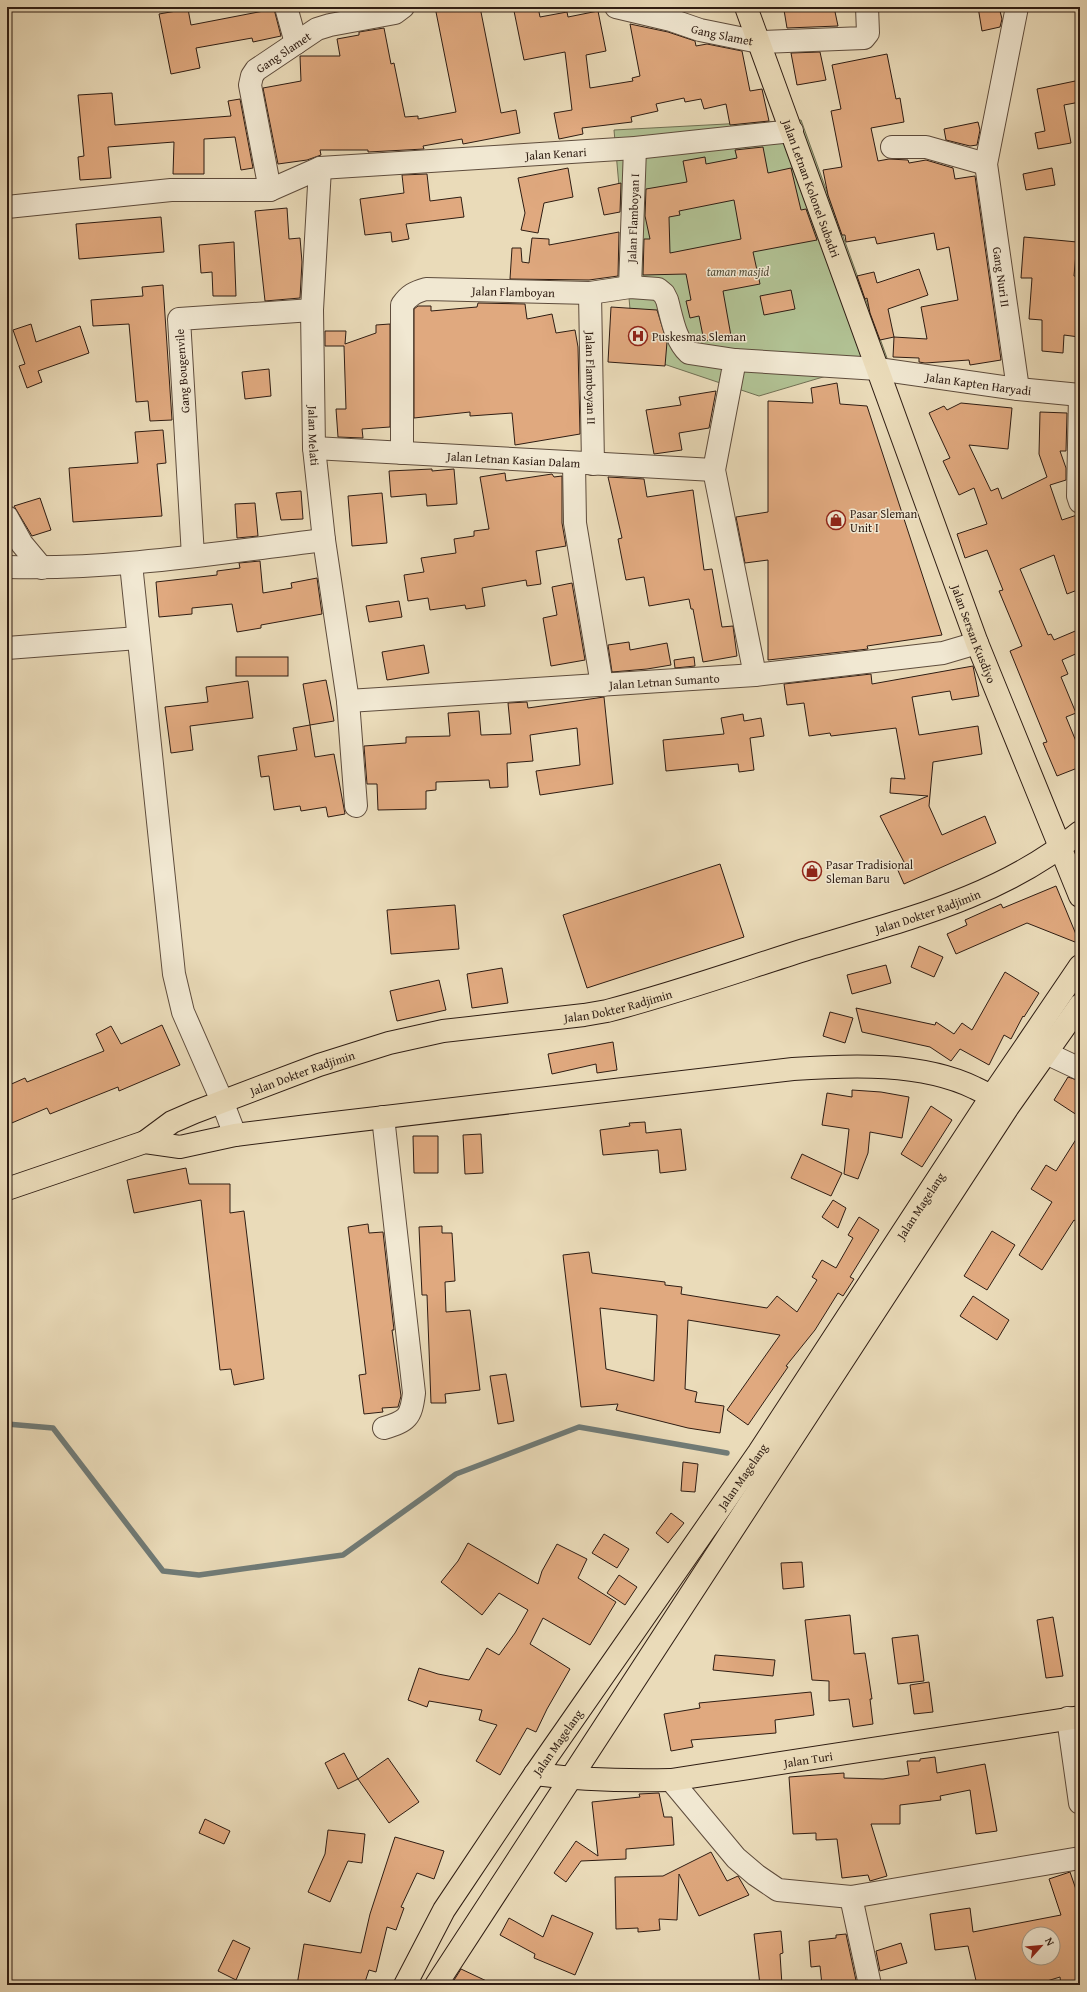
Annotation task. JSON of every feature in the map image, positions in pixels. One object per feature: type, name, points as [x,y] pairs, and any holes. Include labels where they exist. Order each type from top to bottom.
[{"type":"main road","name":"Jalan Letnan Kolonel Subadri","points":[[746,7],[878,369]]},
{"type":"main road","name":"Jalan Sersan Kusdiyo","points":[[878,369],[977,643],[1080,896]]},
{"type":"main road","name":"Jalan Dokter Radjimin","points":[[7,1189],[145,1142],[172,1122],[222,1101],[319,1065],[413,1037],[478,1026],[584,1015],[627,1005],[959,902],[1014,877],[1060,849],[1080,832]]},
{"type":"main road","name":"Jalan Magelang","points":[[436,1985],[570,1779],[1000,1102],[1080,966]]},
{"type":"main road","name":"Jalan Magelang","points":[[405,1985],[444,1910],[535,1774],[1000,1102],[1046,1053],[1080,1005]]},
{"type":"main road","name":"Jalan Dokter Radjimin","points":[[145,1142],[180,1147],[235,1135],[793,1070],[844,1066],[910,1070],[938,1076],[974,1087],[1000,1102]]},
{"type":"main road","name":"Jalan Turi","points":[[535,1774],[570,1779],[617,1781],[671,1780],[1074,1717]]},
{"type":"street","points":[[286,7],[296,43]]},
{"type":"street","name":"Gang Slamet","points":[[270,190],[250,85],[252,76],[256,70],[317,29],[330,25],[395,13],[404,7]]},
{"type":"street","name":"Gang Slamet","points":[[616,7],[672,20],[700,30],[759,42],[864,38],[868,33],[867,7]]},
{"type":"street","name":"Gang Nuri II","points":[[1018,7],[986,164],[1018,389]]},
{"type":"street","name":"Jalan Kenari","points":[[320,168],[635,148],[792,131]]},
{"type":"street","points":[[892,147],[926,147],[986,164]]},
{"type":"street","name":"Jalan Flamboyan I","points":[[630,288],[635,148]]},
{"type":"street","points":[[7,207],[171,190],[270,190],[320,168]]},
{"type":"street","name":"Jalan Melati","points":[[320,168],[312,310],[314,448],[324,540],[348,701],[356,806]]},
{"type":"street","name":"Jalan Flamboyan","points":[[402,453],[402,305],[408,296],[426,289],[590,293],[630,288],[658,289],[664,294],[679,342],[689,353],[735,360],[878,369]]},
{"type":"street","name":"Jalan Flamboyan II","points":[[590,293],[584,463],[575,523],[602,685]]},
{"type":"street","name":"Gang Bougenvile","points":[[193,556],[178,319],[312,310]]},
{"type":"street","points":[[735,360],[714,470],[755,675]]},
{"type":"street","name":"Jalan Kapten Haryadi","points":[[878,369],[1018,389],[1080,395]]},
{"type":"street","points":[[1080,395],[1078,496],[1080,502]]},
{"type":"street","name":"Jalan Letnan Kasian Dalam","points":[[314,448],[714,470]]},
{"type":"street","points":[[7,517],[22,544],[42,568]]},
{"type":"street","points":[[7,567],[42,568],[130,564],[324,540]]},
{"type":"street","points":[[130,564],[174,974],[183,1012],[222,1101],[235,1135]]},
{"type":"street","points":[[7,648],[138,638]]},
{"type":"street","name":"Jalan Letnan Sumanto","points":[[348,701],[755,675],[943,653],[977,643]]},
{"type":"street","points":[[1046,1053],[1080,1069]]},
{"type":"street","points":[[383,1117],[414,1393],[412,1410],[402,1422],[384,1428]]},
{"type":"street","points":[[1074,1717],[1080,1803]]},
{"type":"street","points":[[671,1780],[736,1858],[778,1890],[851,1897],[1080,1858]]},
{"type":"street","points":[[851,1897],[870,1985]]},
{"type":"green space","name":"taman masjid","points":[[801,120],[887,358],[759,396],[634,354],[614,130]]},
{"type":"building","points":[[435,7],[480,7],[501,113],[516,110],[520,133],[463,144],[462,139],[423,146],[424,149],[368,152],[368,150],[320,150],[321,155],[307,160],[278,164],[263,88],[301,81],[300,56],[340,56],[337,39],[359,35],[359,32],[384,28],[391,64],[394,63],[405,117],[418,116],[418,119],[456,112]]},
{"type":"building","points":[[538,7],[540,17],[567,12],[568,17],[598,11],[606,51],[586,55],[590,88],[633,81],[632,78],[640,76],[630,24],[668,32],[695,41],[696,46],[707,44],[742,51],[750,91],[762,89],[769,121],[730,125],[726,104],[704,109],[701,99],[685,102],[684,98],[656,104],[658,111],[631,117],[632,122],[582,128],[583,134],[559,139],[554,113],[572,110],[565,52],[524,60],[514,11]]},
{"type":"building","points":[[799,7],[834,7],[838,26],[787,28],[784,10]]},
{"type":"building","points":[[978,7],[999,7],[1002,19],[1000,27],[982,31]]},
{"type":"building","points":[[188,9],[191,25],[274,9],[281,36],[253,42],[252,38],[196,48],[200,68],[171,74],[159,14]]},
{"type":"building","points":[[820,52],[826,80],[797,85],[791,53]]},
{"type":"building","points":[[887,54],[896,99],[900,98],[904,122],[871,128],[878,161],[889,159],[908,160],[909,163],[926,160],[953,168],[955,179],[975,176],[1001,360],[970,365],[969,360],[925,363],[919,362],[919,358],[893,357],[894,337],[927,339],[921,307],[958,300],[949,247],[937,250],[934,233],[877,244],[875,237],[846,242],[845,235],[842,235],[828,195],[823,170],[842,167],[831,111],[841,109],[832,65]]},
{"type":"building","points":[[1080,80],[1080,102],[1064,105],[1071,143],[1038,149],[1035,133],[1045,131],[1037,89]]},
{"type":"building","points":[[112,93],[115,125],[231,116],[228,101],[240,99],[253,168],[241,170],[235,137],[204,139],[204,174],[173,174],[174,142],[108,147],[111,178],[80,180],[78,157],[84,156],[78,95]]},
{"type":"building","points":[[978,122],[980,130],[977,145],[970,146],[946,140],[944,129]]},
{"type":"building","points":[[763,147],[768,173],[791,168],[801,210],[806,209],[817,240],[753,252],[760,284],[723,291],[731,336],[704,341],[699,316],[690,318],[686,301],[691,300],[686,274],[643,275],[644,239],[650,239],[645,216],[646,189],[687,182],[683,161],[705,157],[706,164],[737,158],[735,150]],"holes":[[[734,200],[741,239],[670,253],[669,217],[680,215],[679,211]]]},
{"type":"building","points":[[568,168],[573,197],[544,203],[538,233],[521,230],[525,213],[518,178]]},
{"type":"building","points":[[1052,168],[1055,185],[1026,190],[1023,174]]},
{"type":"building","points":[[427,174],[430,201],[461,197],[464,217],[406,224],[409,239],[392,242],[391,232],[365,235],[360,199],[404,193],[402,175]]},
{"type":"building","points":[[621,183],[620,212],[604,215],[598,188]]},
{"type":"building","points":[[287,208],[289,239],[300,238],[302,262],[300,298],[265,301],[255,211]]},
{"type":"building","points":[[161,217],[164,252],[79,259],[76,224]]},
{"type":"building","points":[[619,232],[618,276],[589,280],[510,279],[512,248],[521,248],[522,262],[529,263],[532,238],[549,239],[549,245]]},
{"type":"building","points":[[1024,237],[1077,242],[1074,276],[1080,277],[1079,337],[1064,335],[1063,353],[1042,351],[1042,320],[1029,319],[1032,278],[1021,278]]},
{"type":"building","points":[[234,242],[236,296],[213,296],[212,272],[201,273],[199,245]]},
{"type":"building","points":[[919,269],[928,295],[888,309],[894,337],[880,340],[870,313],[867,298],[865,299],[857,276],[874,272],[877,283]]},
{"type":"building","points":[[163,285],[172,420],[150,421],[148,401],[136,402],[129,324],[93,326],[91,300],[143,296],[142,287]]},
{"type":"building","points":[[791,290],[795,309],[764,315],[760,296]]},
{"type":"building","points":[[478,303],[525,304],[527,319],[552,314],[556,333],[575,330],[578,347],[580,434],[515,445],[512,413],[470,416],[470,412],[414,418],[414,309],[418,306],[431,306],[431,311],[477,307]]},
{"type":"building","name":"Puskesmas Sleman","points":[[611,307],[657,310],[667,342],[665,366],[608,362]]},
{"type":"building","points":[[31,324],[36,342],[80,326],[89,353],[38,371],[42,382],[27,388],[19,366],[25,364],[13,330]]},
{"type":"building","points":[[390,324],[390,427],[362,429],[363,438],[338,437],[336,409],[346,409],[344,346],[325,346],[325,331],[346,331],[345,344],[376,333],[376,325]]},
{"type":"building","points":[[269,369],[271,396],[245,399],[242,372]]},
{"type":"building","name":"Pasar Sleman Unit I","points":[[837,383],[840,404],[867,406],[942,635],[867,646],[868,649],[768,660],[768,560],[745,563],[736,517],[768,512],[768,401],[813,403],[811,388]]},
{"type":"building","points":[[716,391],[709,428],[679,433],[682,450],[654,454],[646,410],[681,405],[679,397]]},
{"type":"building","points":[[961,403],[1012,408],[1008,449],[969,445],[991,491],[998,488],[1002,499],[1047,477],[1039,454],[1040,412],[1067,413],[1066,451],[1060,451],[1066,468],[1066,480],[1050,485],[1062,520],[1080,514],[1080,589],[1067,594],[1054,555],[1020,569],[1048,635],[1051,634],[1054,640],[1080,629],[1080,652],[1062,660],[1068,674],[1061,677],[1076,713],[1066,717],[1080,751],[1080,767],[1057,776],[1043,743],[1047,742],[1010,651],[1022,646],[999,591],[1003,590],[987,550],[965,558],[957,534],[987,524],[974,488],[959,495],[943,461],[950,458],[929,413],[944,406],[947,410]]},
{"type":"building","points":[[163,430],[166,463],[157,464],[162,516],[73,522],[69,468],[138,463],[135,432]]},
{"type":"building","points":[[432,469],[432,471],[454,469],[457,504],[427,506],[426,494],[391,497],[389,471]]},
{"type":"building","points":[[505,473],[506,481],[552,474],[554,477],[562,476],[562,523],[566,546],[536,551],[541,584],[527,586],[526,580],[482,588],[485,606],[466,609],[465,605],[430,610],[428,598],[408,601],[404,575],[424,572],[421,558],[456,553],[454,539],[474,536],[474,531],[489,529],[480,477]]},
{"type":"building","points":[[608,477],[644,479],[647,497],[693,490],[704,570],[712,569],[722,627],[733,626],[737,656],[703,662],[693,609],[691,609],[689,599],[649,606],[644,577],[626,580],[618,539],[622,538]]},
{"type":"building","points":[[301,491],[303,519],[281,520],[276,493]]},
{"type":"building","points":[[382,493],[387,543],[352,546],[348,496]]},
{"type":"building","points":[[40,498],[51,530],[32,536],[14,506]]},
{"type":"building","points":[[255,503],[258,536],[237,538],[235,504]]},
{"type":"building","points":[[260,561],[263,593],[292,588],[291,583],[317,578],[322,614],[261,625],[261,628],[237,632],[232,604],[192,608],[192,614],[159,617],[156,582],[217,575],[217,571],[240,568],[239,563]]},
{"type":"building","points":[[572,583],[585,660],[551,666],[543,618],[557,615],[552,587]]},
{"type":"building","points":[[399,601],[402,617],[369,622],[366,606]]},
{"type":"building","points":[[629,642],[630,650],[667,643],[671,665],[612,672],[608,645]]},
{"type":"building","points":[[424,645],[429,673],[387,680],[382,652]]},
{"type":"building","points":[[236,657],[288,657],[288,676],[236,676]]},
{"type":"building","points":[[694,657],[695,666],[675,668],[674,660]]},
{"type":"building","points":[[973,666],[979,696],[952,700],[950,691],[912,697],[919,735],[978,726],[982,754],[933,762],[929,806],[942,835],[985,816],[996,843],[904,884],[896,866],[904,862],[880,816],[928,796],[890,793],[891,778],[905,779],[896,728],[831,736],[830,733],[809,736],[804,703],[787,705],[784,684],[871,674],[872,684]]},
{"type":"building","points":[[326,680],[334,721],[310,725],[303,684]]},
{"type":"building","points":[[248,681],[253,718],[190,726],[193,750],[171,753],[165,707],[208,702],[206,687]]},
{"type":"building","points":[[604,697],[613,784],[540,795],[536,771],[580,765],[577,728],[530,735],[533,761],[507,763],[508,787],[490,788],[489,780],[436,782],[436,790],[426,791],[426,809],[378,810],[377,784],[367,784],[364,746],[406,743],[406,737],[450,736],[448,713],[479,711],[481,735],[511,734],[508,703],[527,702],[528,708]]},
{"type":"building","points":[[743,714],[744,721],[761,718],[764,736],[750,738],[754,770],[739,772],[738,764],[666,771],[663,740],[724,734],[721,718]]},
{"type":"building","points":[[310,725],[315,757],[334,754],[345,814],[328,817],[326,807],[301,811],[300,806],[274,810],[269,776],[261,777],[258,756],[297,750],[293,728]]},
{"type":"building","points":[[720,864],[744,937],[587,988],[563,915]]},
{"type":"building","points":[[1056,886],[1080,944],[1027,923],[956,954],[947,934],[967,925],[965,920],[1001,904],[1003,908]]},
{"type":"building","points":[[455,905],[459,949],[391,954],[387,910]]},
{"type":"building","points":[[919,946],[943,957],[934,977],[911,967]]},
{"type":"building","points":[[886,965],[891,983],[852,994],[847,975]]},
{"type":"building","points":[[502,968],[508,1003],[472,1008],[467,974]]},
{"type":"building","points":[[1005,972],[1039,993],[1024,1017],[1023,1016],[1011,1039],[1004,1035],[989,1065],[960,1049],[951,1061],[930,1047],[862,1032],[856,1008],[935,1025],[936,1022],[954,1034],[962,1023],[972,1030]]},
{"type":"building","points":[[439,980],[446,1010],[397,1021],[390,991]]},
{"type":"building","points":[[830,1012],[853,1018],[845,1043],[823,1036]]},
{"type":"building","points":[[162,1025],[180,1065],[119,1091],[118,1087],[50,1114],[47,1108],[7,1125],[7,1086],[25,1078],[27,1082],[104,1051],[96,1034],[111,1026],[121,1044]]},
{"type":"building","points":[[613,1042],[617,1070],[597,1073],[596,1064],[552,1074],[548,1054]]},
{"type":"building","points":[[1068,1077],[1080,1081],[1080,1117],[1054,1100]]},
{"type":"building","points":[[852,1090],[881,1092],[909,1097],[902,1138],[870,1132],[868,1153],[858,1179],[844,1174],[849,1129],[822,1125],[827,1093],[852,1097]]},
{"type":"building","points":[[931,1106],[952,1120],[922,1167],[901,1154]]},
{"type":"building","points":[[645,1122],[646,1133],[681,1129],[686,1170],[660,1173],[658,1150],[603,1155],[600,1130],[630,1126],[629,1123]]},
{"type":"building","points":[[1080,1133],[1080,1224],[1074,1220],[1042,1270],[1019,1255],[1052,1202],[1031,1189],[1046,1165],[1056,1171]]},
{"type":"building","points":[[481,1134],[483,1173],[465,1174],[463,1135]]},
{"type":"building","points":[[413,1136],[438,1136],[438,1173],[414,1173]]},
{"type":"building","points":[[802,1154],[842,1173],[831,1196],[791,1178]]},
{"type":"building","points":[[186,1168],[189,1184],[230,1184],[230,1213],[244,1211],[264,1379],[234,1385],[231,1369],[220,1370],[201,1200],[134,1213],[127,1180]]},
{"type":"building","points":[[833,1200],[846,1208],[838,1228],[822,1217]]},
{"type":"building","points":[[859,1217],[879,1230],[850,1277],[854,1279],[843,1296],[838,1293],[815,1330],[786,1366],[788,1367],[748,1425],[727,1410],[780,1335],[688,1320],[685,1389],[697,1392],[695,1402],[724,1406],[720,1433],[688,1428],[616,1410],[618,1404],[581,1407],[563,1255],[589,1252],[592,1273],[665,1282],[665,1285],[682,1287],[681,1294],[767,1308],[777,1296],[797,1312],[817,1280],[812,1277],[822,1260],[836,1268],[853,1238],[848,1235]],"holes":[[[600,1308],[657,1315],[654,1381],[606,1369]]]},
{"type":"building","points":[[368,1224],[369,1233],[383,1232],[394,1330],[392,1330],[401,1396],[398,1407],[382,1408],[383,1412],[364,1414],[359,1375],[366,1374],[348,1227]]},
{"type":"building","points":[[442,1226],[442,1233],[452,1233],[455,1281],[445,1282],[446,1312],[470,1310],[480,1390],[445,1394],[446,1403],[431,1403],[427,1295],[422,1295],[419,1227]]},
{"type":"building","points":[[992,1231],[1015,1245],[987,1290],[964,1276]]},
{"type":"building","points":[[973,1296],[1009,1320],[997,1340],[960,1316]]},
{"type":"building","points":[[506,1374],[514,1421],[498,1424],[490,1376]]},
{"type":"building","points":[[683,1462],[698,1464],[695,1492],[681,1491]]},
{"type":"building","points":[[671,1513],[684,1523],[668,1543],[656,1533]]},
{"type":"building","points":[[604,1534],[629,1549],[617,1568],[592,1553]]},
{"type":"building","points":[[468,1543],[538,1584],[542,1571],[557,1544],[587,1559],[578,1578],[616,1602],[590,1645],[543,1618],[530,1644],[570,1669],[547,1709],[536,1732],[527,1728],[500,1775],[476,1761],[497,1725],[479,1720],[482,1710],[429,1701],[427,1707],[408,1700],[419,1668],[438,1674],[469,1680],[487,1648],[499,1655],[515,1633],[528,1610],[499,1593],[482,1615],[441,1582],[458,1561]]},
{"type":"building","points":[[802,1562],[804,1587],[783,1589],[781,1563]]},
{"type":"building","points":[[619,1575],[637,1587],[625,1605],[607,1593]]},
{"type":"building","points":[[850,1615],[854,1654],[865,1653],[872,1699],[870,1699],[873,1724],[853,1727],[849,1699],[829,1701],[829,1681],[812,1680],[805,1620]]},
{"type":"building","points":[[1053,1617],[1063,1676],[1046,1678],[1037,1620]]},
{"type":"building","points":[[918,1635],[924,1681],[898,1684],[892,1638]]},
{"type":"building","points":[[715,1655],[775,1660],[773,1676],[713,1670]]},
{"type":"building","points":[[929,1682],[933,1712],[914,1714],[910,1685]]},
{"type":"building","points":[[811,1692],[814,1715],[775,1720],[776,1733],[691,1740],[693,1747],[671,1751],[664,1714],[700,1708],[699,1703]]},
{"type":"building","points":[[344,1753],[358,1779],[338,1789],[325,1763]]},
{"type":"building","points":[[935,1757],[937,1773],[985,1764],[997,1831],[976,1834],[970,1790],[940,1796],[941,1800],[900,1805],[900,1824],[871,1824],[887,1876],[870,1881],[868,1875],[842,1878],[837,1839],[816,1840],[816,1833],[793,1834],[789,1777],[844,1773],[844,1778],[883,1779],[909,1775],[907,1761],[920,1761],[920,1759]]},
{"type":"building","points":[[388,1758],[419,1802],[389,1823],[358,1779]]},
{"type":"building","points":[[659,1793],[664,1817],[672,1817],[674,1845],[626,1849],[626,1859],[581,1861],[566,1882],[554,1873],[576,1841],[598,1856],[592,1802],[640,1797],[639,1794]]},
{"type":"building","points":[[205,1819],[230,1831],[224,1844],[199,1833]]},
{"type":"building","points":[[328,1830],[365,1834],[362,1863],[348,1861],[330,1902],[308,1892],[325,1854]]},
{"type":"building","points":[[395,1837],[444,1851],[434,1879],[417,1873],[401,1907],[404,1908],[396,1930],[387,1927],[376,1972],[369,1970],[364,1985],[297,1985],[304,1944],[361,1953],[370,1914]]},
{"type":"building","points":[[711,1852],[727,1881],[738,1876],[749,1895],[699,1916],[679,1874],[677,1920],[659,1919],[660,1930],[638,1932],[638,1928],[616,1929],[615,1877],[663,1876]]},
{"type":"building","points":[[1070,1872],[1080,1901],[1080,1985],[1061,1985],[1060,1977],[1034,1985],[977,1985],[968,1946],[935,1950],[930,1914],[970,1908],[973,1932],[1061,1915],[1049,1879]]},
{"type":"building","points":[[552,1915],[593,1933],[575,1975],[534,1958],[535,1954],[500,1935],[509,1918],[543,1937]]},
{"type":"building","points":[[781,1931],[783,1953],[780,1954],[782,1985],[760,1985],[754,1934]]},
{"type":"building","points":[[846,1934],[857,1985],[822,1985],[820,1966],[811,1967],[809,1941],[836,1938],[836,1935]]},
{"type":"building","points":[[233,1940],[250,1948],[236,1980],[218,1971]]},
{"type":"building","points":[[901,1943],[907,1963],[880,1971],[876,1951]]},
{"type":"building","points":[[461,1969],[495,1985],[451,1985]]},
{"type":"waterway","points":[[7,1424],[53,1428],[163,1571],[199,1575],[343,1555],[456,1474],[579,1427],[727,1453]]},
{"type":"place","name":"Puskesmas Sleman","points":[[638,336]]},
{"type":"place","name":"Pasar Sleman Unit I","points":[[836,520]]},
{"type":"place","name":"Pasar Tradisional Sleman Baru","points":[[812,871]]}]
